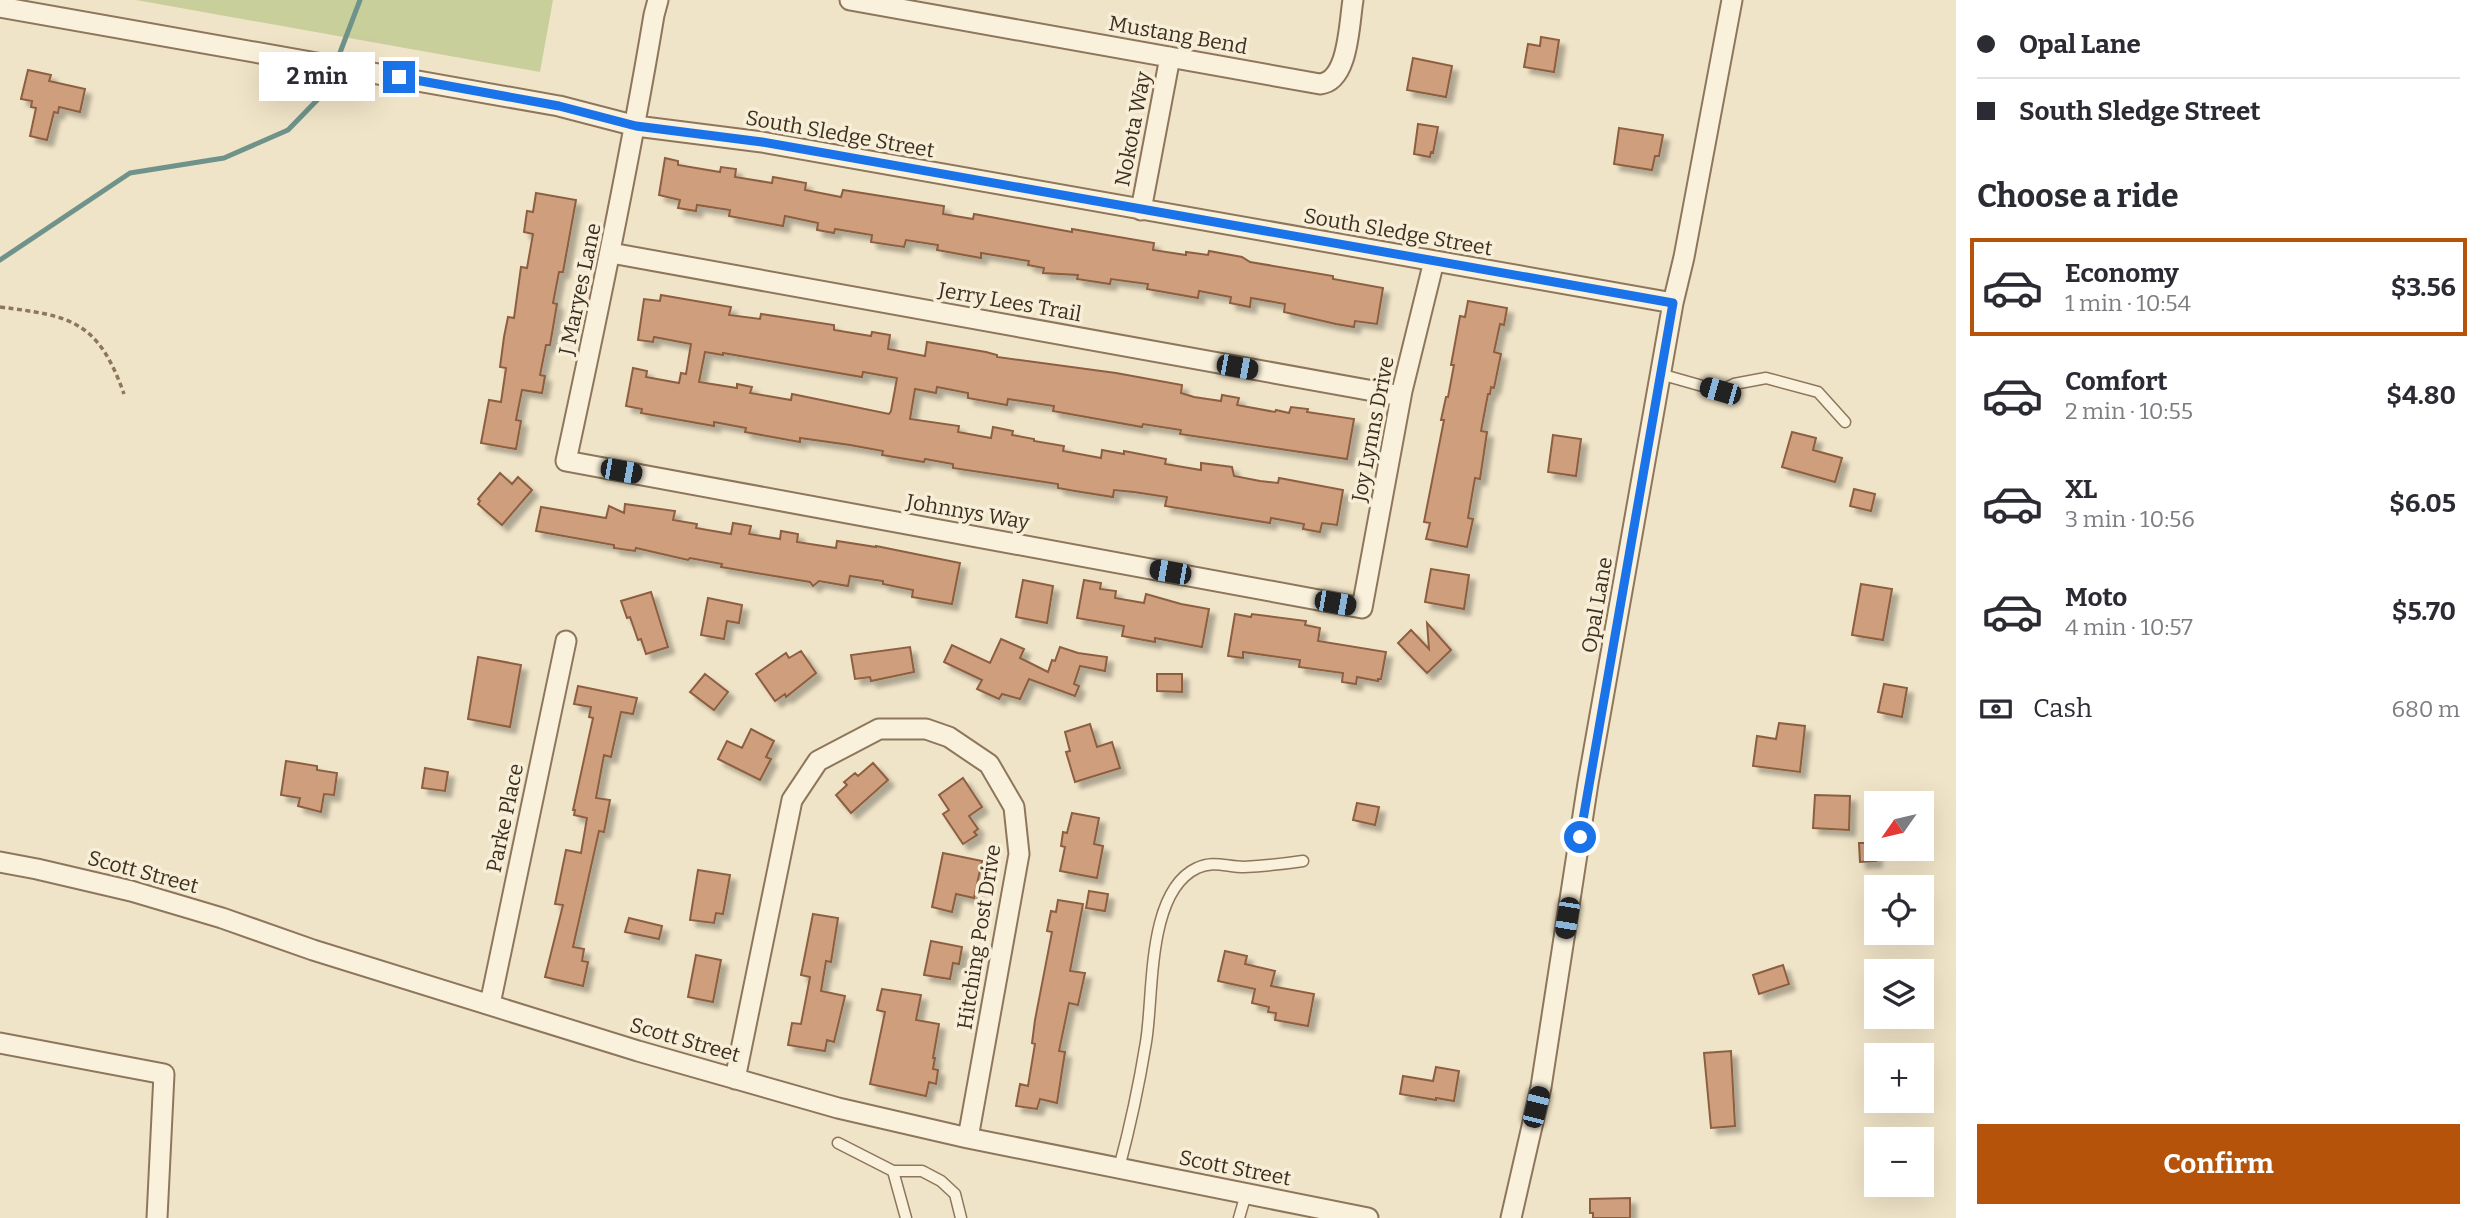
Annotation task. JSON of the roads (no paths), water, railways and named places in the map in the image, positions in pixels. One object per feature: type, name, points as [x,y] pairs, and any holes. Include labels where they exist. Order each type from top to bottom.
[{"type":"street","points":[[636,126],[654,15],[659,0]]},
{"type":"street","name":"Mustang Bend","points":[[855,0],[1320,84],[1336,76],[1340,70],[1353,0]]},
{"type":"street","name":"Opal Lane","points":[[1511,1218],[1541,1087],[1588,783],[1673,303],[1732,0]]},
{"type":"street","name":"South Sledge Street","points":[[0,7],[559,106],[636,126],[762,142],[1673,303]]},
{"type":"street","name":"Nokota Way","points":[[1141,210],[1170,57]]},
{"type":"street","name":"J Maryes Lane","points":[[566,461],[636,126]]},
{"type":"street","name":"Jerry Lees Trail","points":[[611,253],[1401,396]]},
{"type":"street","name":"Joy Lynns Drive","points":[[1362,608],[1401,396],[1434,261]]},
{"type":"street","name":"Johnnys Way","points":[[566,461],[1362,608]]},
{"type":"street","name":"Parke Place","points":[[489,1004],[566,641]]},
{"type":"street","name":"Hitching Post Drive","points":[[735,1079],[792,800],[818,761],[879,729],[926,729],[949,737],[989,764],[1014,807],[1016,819],[1019,854],[968,1138]]},
{"type":"street","name":"Scott Street","points":[[0,862],[131,891],[638,1051],[838,1108],[968,1138],[1368,1218]]},
{"type":"street","points":[[0,1043],[164,1074],[157,1218]]},
{"type":"lane","points":[[1661,374],[1720,391],[1734,384],[1766,378],[1818,392],[1846,422]]},
{"type":"lane","points":[[1119,1168],[1131,1125],[1147,1038],[1160,928],[1166,905],[1174,890],[1185,876],[1210,863],[1241,867],[1303,861]]},
{"type":"lane","points":[[838,1143],[893,1171],[922,1171],[941,1181],[955,1194],[961,1218]]},
{"type":"lane","points":[[893,1171],[906,1218]]},
{"type":"lane","points":[[1239,1218],[1246,1194]]},
{"type":"waterway","points":[[0,260],[130,173],[224,158],[288,130],[325,92],[360,0]]}]
